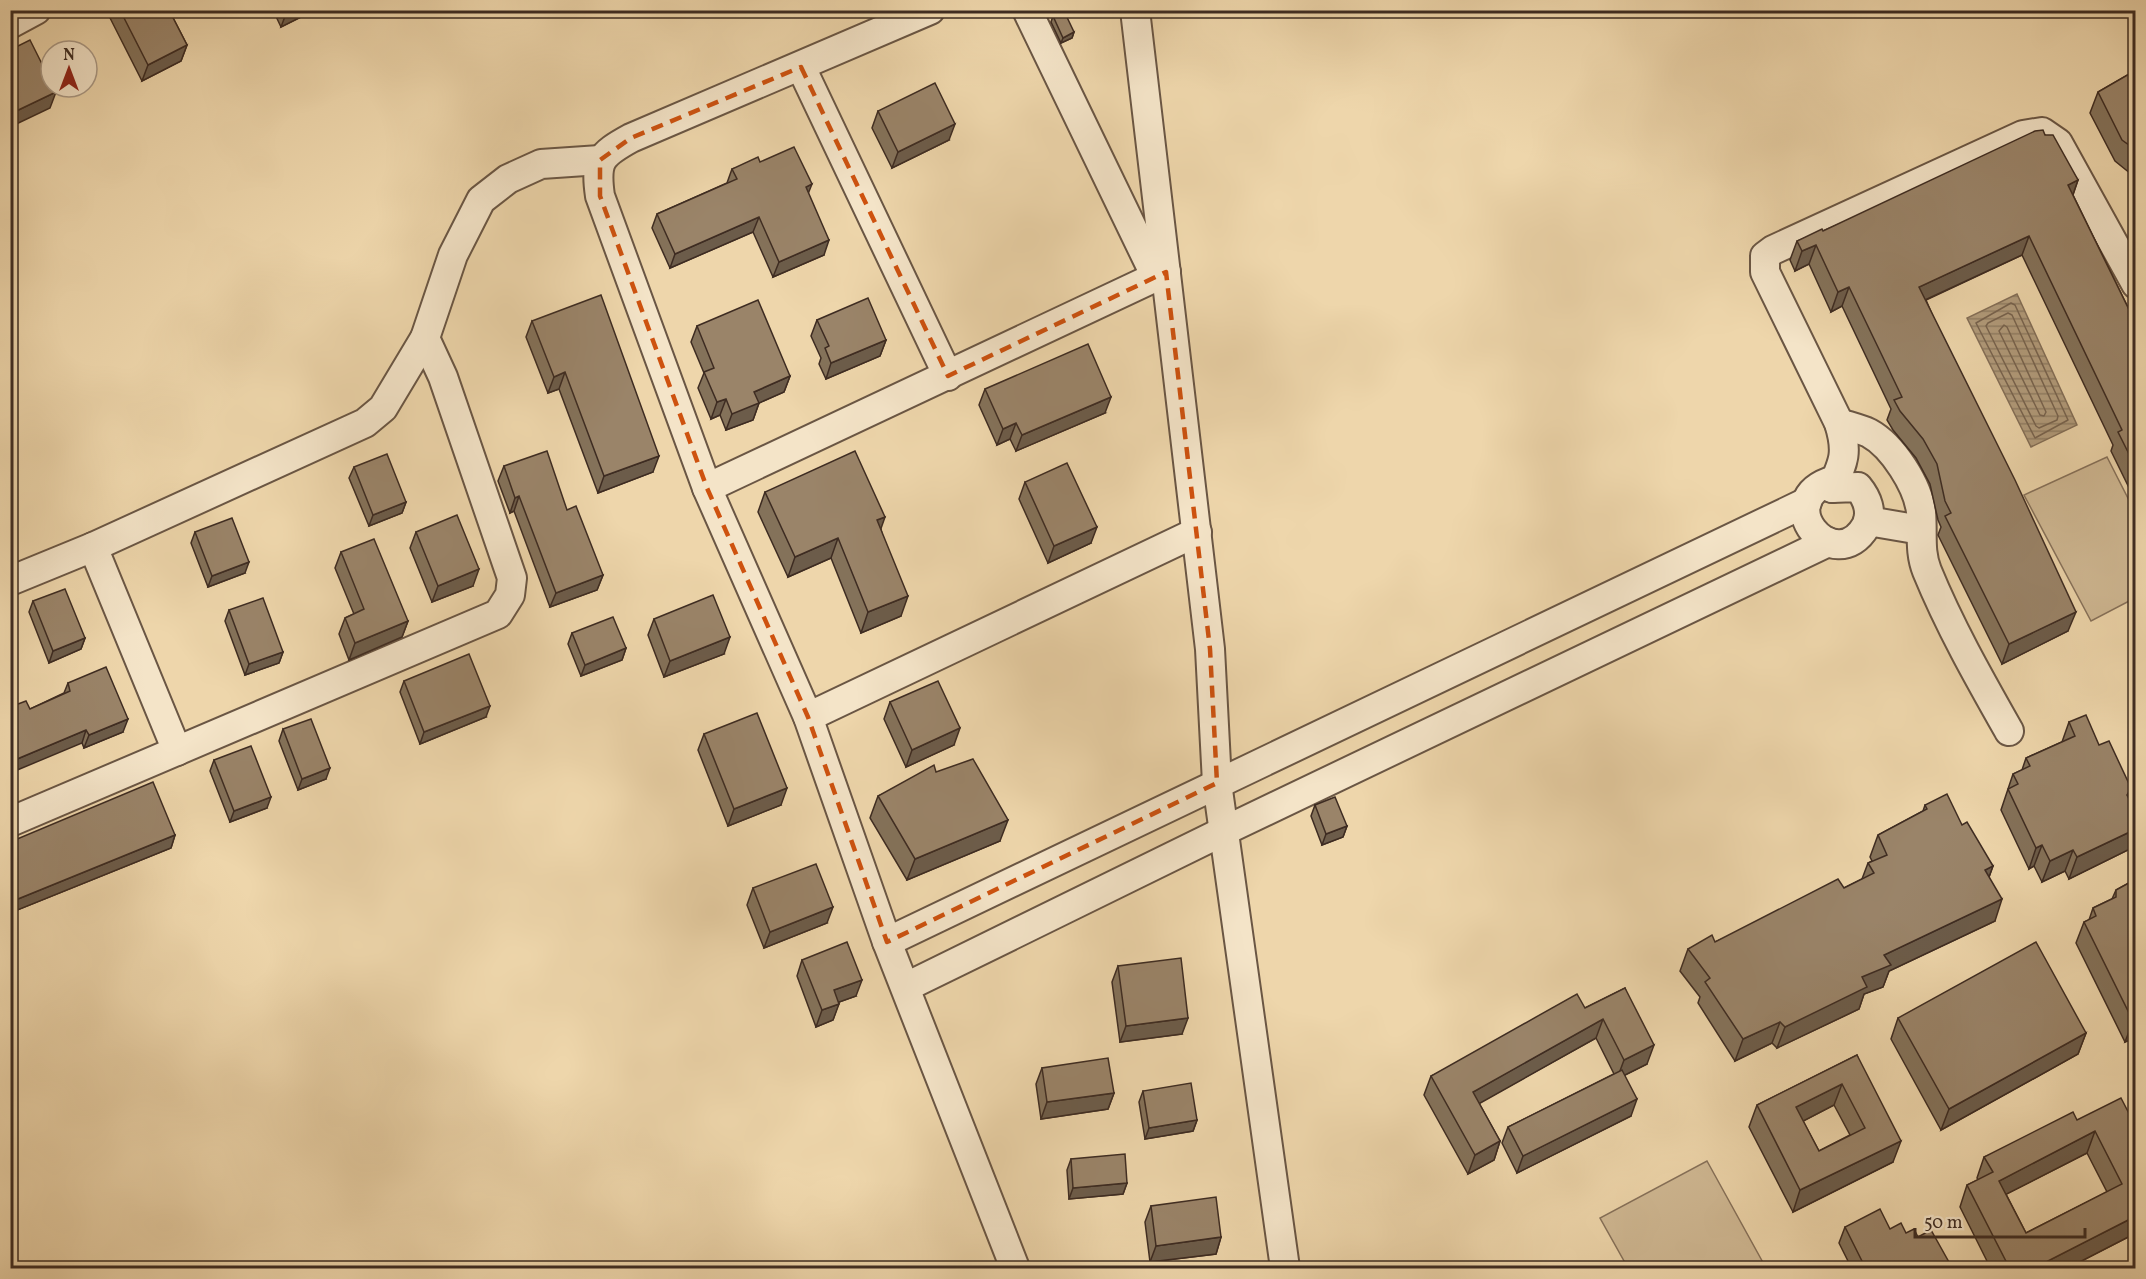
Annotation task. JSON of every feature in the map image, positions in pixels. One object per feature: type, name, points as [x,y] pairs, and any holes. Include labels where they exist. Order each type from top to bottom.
[{"type":"street","points":[[10,24],[36,10]]},
{"type":"street","points":[[930,10],[631,138],[611,149],[600,160],[598,177],[600,196],[707,488],[808,717],[887,942],[1015,1269]]},
{"type":"street","points":[[1027,10],[1161,274]]},
{"type":"street","points":[[1134,10],[1161,274],[1197,532],[1210,650],[1217,783],[1285,1269]]},
{"type":"street","points":[[801,67],[948,376]]},
{"type":"street","points":[[1832,488],[1846,454],[1839,423],[1765,272],[1765,256],[1773,250],[2023,135],[2042,132],[2051,136],[2058,143],[2136,284]]},
{"type":"street","points":[[10,581],[93,547],[365,423],[383,408],[425,338],[453,255],[481,200],[508,179],[541,164],[600,160]]},
{"type":"street","points":[[707,488],[1161,274]]},
{"type":"street","points":[[10,822],[498,614],[510,595],[512,578],[442,377],[425,338]]},
{"type":"street","points":[[1839,423],[1870,434],[1892,455],[1908,476],[1920,510],[1922,556],[1955,635],[2009,731]]},
{"type":"street","points":[[1835,480],[1832,488],[1858,487],[1866,497],[1869,509],[1868,521],[1862,532],[1852,540],[1840,544],[1828,542],[1817,536],[1809,526],[1806,514],[1807,502],[1813,491],[1822,483],[1835,480]]},
{"type":"street","points":[[887,942],[1217,783],[1554,626],[1807,502]]},
{"type":"street","points":[[1868,521],[1921,530]]},
{"type":"street","points":[[808,717],[1197,532]]},
{"type":"street","points":[[906,987],[1224,831],[1828,542]]},
{"type":"street","points":[[93,547],[177,751]]},
{"type":"street","points":[[1554,626],[1573,664]]},
{"type":"highlighted area","points":[[801,67],[948,376],[1166,272],[1210,649],[1217,783],[887,942],[808,717],[707,488],[600,196],[600,160],[631,138]]},
{"type":"shaded area","points":[[2107,457],[2135,512],[2135,598],[2091,621],[2024,495]]},
{"type":"shaded area","points":[[1707,1161],[1766,1268],[1628,1268],[1600,1218]]},
{"type":"water","points":[[2017,294],[2077,425],[2031,447],[1967,318]]},
{"type":"building","points":[[120,10],[169,10],[187,45],[148,65]]},
{"type":"building","points":[[1064,11],[1074,32],[1063,38],[1053,16]]},
{"type":"building","points":[[30,40],[39,58],[39,99],[41,99],[10,114],[10,50]]},
{"type":"building","points":[[2136,70],[2136,150],[2122,140],[2098,92]]},
{"type":"building","points":[[935,83],[955,124],[898,152],[878,111]]},
{"type":"building","points":[[2043,130],[2045,135],[2053,135],[2078,180],[2068,185],[2136,324],[2136,468],[2118,432],[2122,430],[2029,236],[1919,287],[2015,480],[2076,612],[2009,644],[1945,516],[1951,513],[1945,501],[1937,464],[1923,439],[1894,400],[1902,397],[1849,287],[1838,292],[1816,245],[1802,251],[1797,241],[1822,229],[1823,231],[2035,131]]},
{"type":"building","points":[[794,147],[812,184],[806,187],[829,240],[779,262],[759,217],[675,254],[657,214],[737,179],[732,169],[758,157],[760,162]]},
{"type":"building","points":[[601,295],[659,456],[604,476],[565,372],[554,377],[532,321]]},
{"type":"building","points":[[868,298],[886,340],[831,363],[825,348],[829,346],[817,320]]},
{"type":"building","points":[[758,300],[790,376],[754,392],[759,403],[732,414],[726,399],[717,402],[704,372],[714,368],[697,326]]},
{"type":"building","points":[[1088,344],[1111,397],[1022,435],[1016,423],[1003,429],[985,389]]},
{"type":"building","points":[[547,451],[567,510],[576,506],[603,575],[556,593],[519,496],[515,498],[504,466]]},
{"type":"building","points":[[855,451],[885,517],[877,520],[908,596],[868,612],[838,538],[795,557],[765,492]]},
{"type":"building","points":[[387,454],[406,502],[373,515],[354,467]]},
{"type":"building","points":[[1067,463],[1097,527],[1054,546],[1025,482]]},
{"type":"building","points":[[457,515],[479,569],[438,586],[416,532]]},
{"type":"building","points":[[232,518],[249,562],[212,576],[195,532]]},
{"type":"building","points":[[374,539],[408,621],[355,643],[345,618],[364,609],[341,552]]},
{"type":"building","points":[[65,589],[85,638],[53,651],[33,601]]},
{"type":"building","points":[[713,595],[730,637],[670,661],[654,619]]},
{"type":"building","points":[[263,598],[283,652],[249,664],[229,610]]},
{"type":"building","points":[[613,617],[626,648],[585,665],[572,633]]},
{"type":"building","points":[[469,654],[490,706],[424,732],[404,681]]},
{"type":"building","points":[[106,667],[128,719],[89,735],[86,730],[10,762],[10,707],[26,701],[30,709],[70,691],[68,683]]},
{"type":"building","points":[[938,681],[960,728],[912,750],[890,702]]},
{"type":"building","points":[[757,713],[787,788],[734,809],[704,734]]},
{"type":"building","points":[[2086,715],[2099,745],[2109,741],[2131,788],[2127,795],[2136,813],[2136,829],[2077,857],[2073,850],[2050,861],[2042,845],[2036,848],[2008,789],[2018,784],[2013,774],[2030,766],[2026,758],[2075,736],[2069,722]]},
{"type":"building","points":[[311,719],[330,768],[302,779],[283,729]]},
{"type":"building","points":[[251,746],[271,797],[234,811],[214,760]]},
{"type":"building","points":[[973,759],[1008,820],[915,859],[878,796],[934,765],[936,772]]},
{"type":"building","points":[[153,782],[175,835],[13,901],[10,895],[10,842]]},
{"type":"building","points":[[1947,794],[1962,825],[1967,822],[1993,866],[1985,870],[2002,899],[1884,955],[1891,965],[1862,977],[1867,987],[1785,1027],[1780,1022],[1743,1039],[1705,982],[1710,978],[1688,949],[1712,935],[1715,942],[1838,879],[1844,888],[1874,873],[1868,863],[1887,855],[1878,835],[1927,809],[1925,805]]},
{"type":"building","points":[[1335,797],[1347,826],[1326,834],[1315,805]]},
{"type":"building","points":[[816,864],[833,907],[770,932],[753,888]]},
{"type":"building","points":[[2136,879],[2136,1020],[2133,1021],[2084,922],[2096,916],[2093,908],[2116,897],[2116,890]]},
{"type":"building","points":[[847,942],[862,980],[834,990],[839,1004],[822,1010],[802,960]]},
{"type":"building","points":[[2036,942],[2086,1033],[1949,1109],[1898,1018]]},
{"type":"building","points":[[1181,958],[1188,1018],[1126,1026],[1118,966]]},
{"type":"building","points":[[1625,988],[1654,1045],[1624,1060],[1603,1019],[1473,1092],[1500,1141],[1475,1155],[1431,1076],[1577,994],[1585,1008]]},
{"type":"building","points":[[1857,1055],[1901,1141],[1800,1190],[1757,1105]],"holes":[[[1842,1084],[1865,1128],[1819,1151],[1796,1107]]]},
{"type":"building","points":[[1108,1058],[1114,1093],[1047,1102],[1042,1068]]},
{"type":"building","points":[[1622,1070],[1637,1099],[1523,1156],[1508,1127]]},
{"type":"building","points":[[1191,1083],[1197,1120],[1149,1128],[1143,1091]]},
{"type":"building","points":[[2121,1098],[2136,1127],[2136,1216],[2032,1269],[2010,1269],[1967,1185],[1993,1172],[1984,1157],[2073,1112],[2077,1120]],"holes":[[[2095,1131],[2122,1184],[2026,1233],[1999,1181]]]},
{"type":"building","points":[[1125,1154],[1127,1183],[1073,1188],[1071,1159]]},
{"type":"building","points":[[1216,1197],[1221,1237],[1156,1246],[1151,1206]]},
{"type":"building","points":[[1880,1209],[1890,1229],[1901,1223],[1906,1233],[1914,1229],[1918,1237],[1931,1230],[1950,1264],[1941,1269],[1866,1269],[1845,1227]]}]
